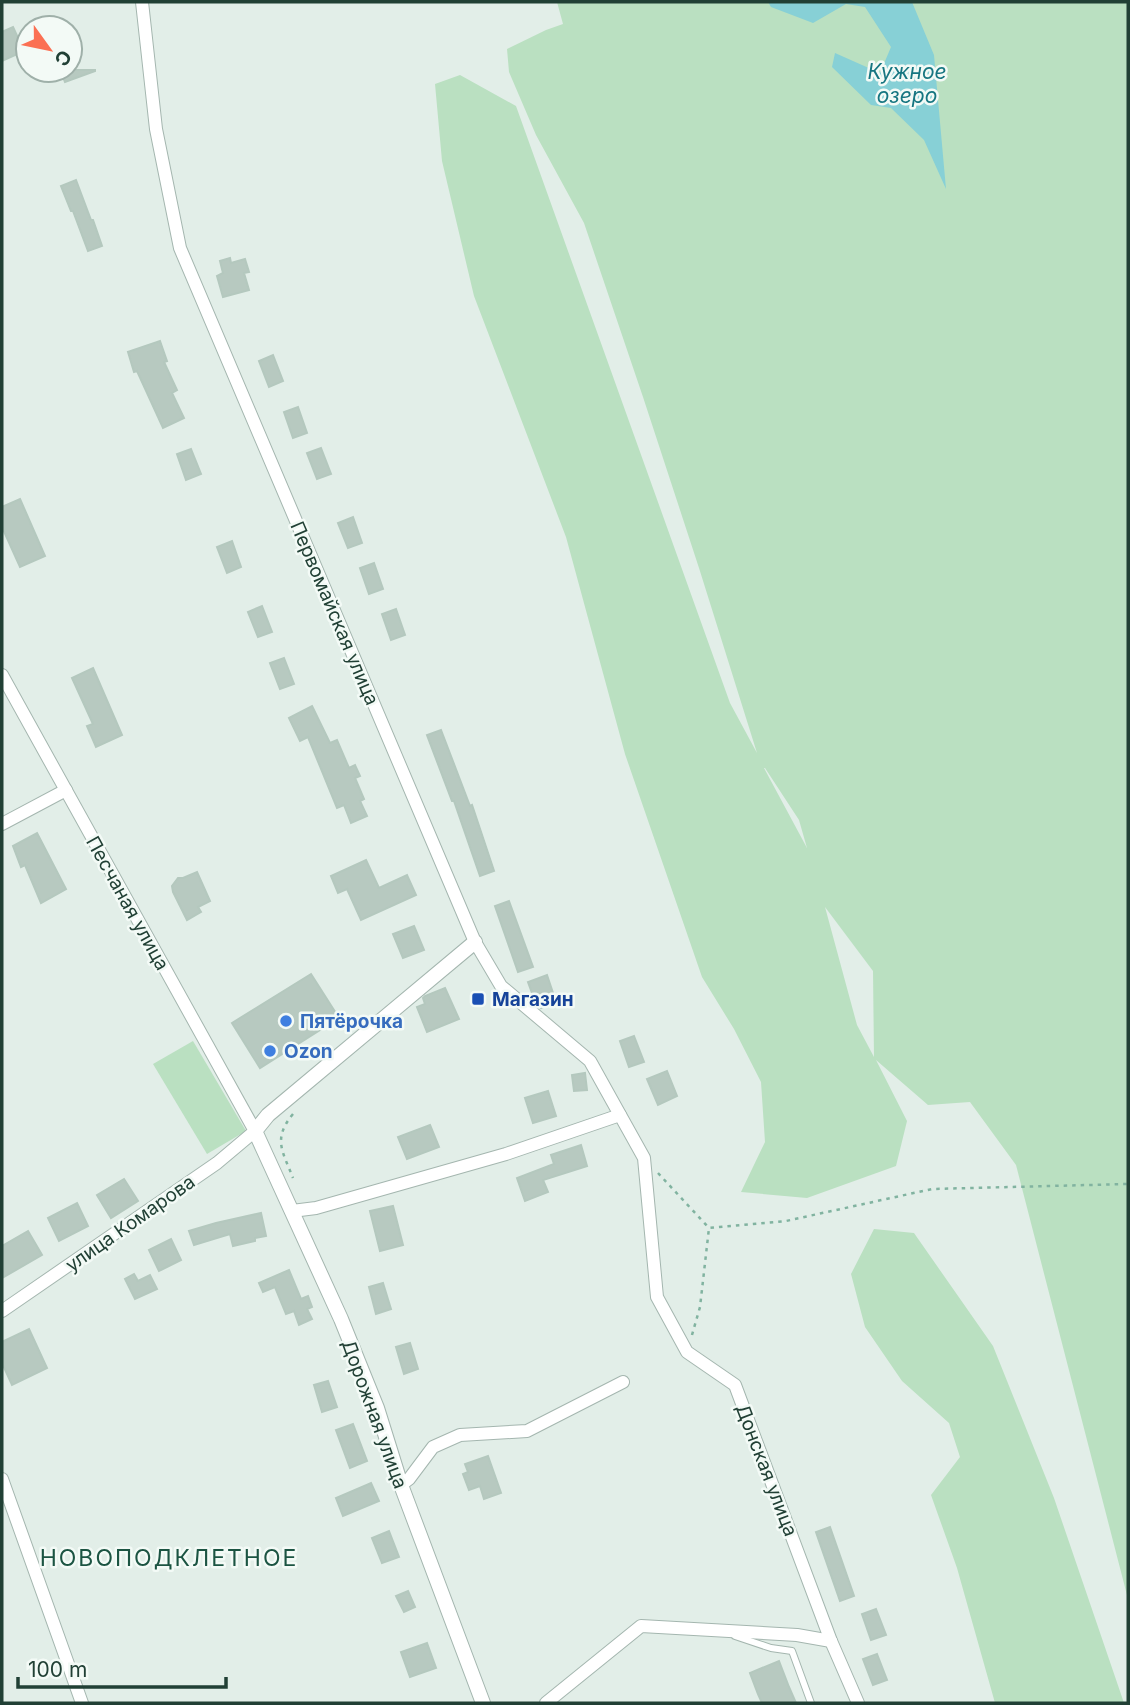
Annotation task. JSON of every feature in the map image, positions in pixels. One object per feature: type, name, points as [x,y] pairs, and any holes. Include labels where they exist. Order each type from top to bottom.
[{"type":"street","name":"Первомайская улица","points":[[142,2],[156,130],[180,248],[475,942]]},
{"type":"street","name":"Песчаная улица","points":[[2,675],[256,1131]]},
{"type":"street","points":[[2,824],[66,790]]},
{"type":"street","name":"Донская улица","points":[[475,942],[501,986],[590,1061],[644,1158],[657,1297],[687,1352],[735,1385],[831,1641],[858,1703]]},
{"type":"street","points":[[256,1131],[268,1115],[475,942]]},
{"type":"street","points":[[292,1211],[316,1208],[506,1154],[620,1115]]},
{"type":"street","name":"Дорожная улица","points":[[256,1131],[341,1320],[377,1408],[401,1485],[482,1703]]},
{"type":"street","name":"улица Комарова","points":[[2,1311],[217,1163],[256,1131]]},
{"type":"street","points":[[401,1485],[410,1479],[433,1447],[460,1435],[527,1431],[623,1382]]},
{"type":"street","points":[[2,1479],[82,1703]]},
{"type":"street","points":[[546,1703],[641,1626],[797,1634],[831,1641]]},
{"type":"lane","points":[[720,1630],[771,1648],[792,1651],[811,1703]]},
{"type":"path","points":[[297,1110],[283,1127],[279,1143],[297,1187]]},
{"type":"path","points":[[644,1158],[709,1228],[700,1307],[687,1352]]},
{"type":"path","points":[[709,1228],[786,1221],[932,1189],[1128,1184]]},
{"type":"green space","points":[[557,2],[1128,2],[1128,1599],[1016,1165],[970,1102],[928,1105],[876,1060],[907,1121],[896,1166],[807,1198],[741,1192],[765,1142],[761,1082],[734,1029],[702,977],[625,754],[566,537],[474,296],[442,161],[435,84],[460,75],[516,106],[730,703],[757,753],[699,568],[584,223],[536,135],[509,72],[507,49],[563,24]],"holes":[[[764,768],[799,820],[807,848]],[[825,907],[873,971],[874,1057],[857,1025]]]},
{"type":"green space","points":[[193,1041],[246,1131],[207,1154],[153,1064]]},
{"type":"green space","points":[[874,1229],[914,1233],[993,1346],[1054,1498],[1124,1703],[995,1703],[957,1568],[931,1495],[960,1457],[949,1423],[902,1381],[865,1327],[851,1274]]},
{"type":"water","name":"Кужное озеро","points":[[768,2],[912,2],[934,55],[946,189],[924,140],[891,108],[871,105],[832,67],[835,53],[880,73],[891,47],[865,7],[846,4],[813,23],[771,7]]},
{"type":"building","points":[[13,27],[14,29],[14,56],[2,61],[2,32]]},
{"type":"building","points":[[84,70],[95,71],[84,75]]},
{"type":"building","points":[[76,180],[102,246],[88,251],[61,186]]},
{"type":"building","points":[[230,258],[231,263],[245,259],[249,272],[244,273],[249,290],[223,297],[217,276],[223,273],[220,261]]},
{"type":"building","points":[[160,341],[167,361],[164,362],[177,390],[172,393],[184,418],[163,428],[137,371],[134,372],[128,352]]},
{"type":"building","points":[[273,355],[283,381],[269,387],[259,361]]},
{"type":"building","points":[[298,407],[307,433],[293,438],[284,412]]},
{"type":"building","points":[[321,448],[331,474],[317,479],[307,453]]},
{"type":"building","points":[[191,449],[201,474],[186,480],[177,454]]},
{"type":"building","points":[[20,499],[45,556],[20,567],[2,527],[2,507]]},
{"type":"building","points":[[353,517],[362,543],[348,548],[338,523]]},
{"type":"building","points":[[232,541],[241,567],[227,573],[217,547]]},
{"type":"building","points":[[374,563],[383,589],[369,594],[360,568]]},
{"type":"building","points":[[262,606],[272,632],[258,637],[248,612]]},
{"type":"building","points":[[396,609],[405,635],[391,640],[382,614]]},
{"type":"building","points":[[284,658],[294,684],[280,689],[270,663]]},
{"type":"building","points":[[93,668],[122,735],[96,747],[87,726],[93,724],[72,678]]},
{"type":"building","points":[[312,706],[330,743],[337,740],[349,768],[355,765],[360,776],[355,778],[364,799],[360,801],[367,816],[351,823],[344,805],[337,808],[308,737],[300,741],[289,718]]},
{"type":"building","points":[[441,730],[470,806],[472,805],[494,871],[480,876],[427,735]]},
{"type":"building","points":[[37,833],[66,889],[41,903],[25,865],[21,867],[13,846]]},
{"type":"building","points":[[366,860],[379,888],[407,875],[416,895],[361,920],[347,889],[338,893],[331,876]]},
{"type":"building","points":[[197,872],[210,901],[198,907],[201,912],[187,920],[172,886],[178,878]]},
{"type":"building","points":[[509,901],[533,967],[518,972],[495,906]]},
{"type":"building","points":[[414,926],[424,950],[403,958],[393,934]]},
{"type":"building","name":"Пятёрочка","points":[[311,974],[339,1018],[260,1068],[232,1023]]},
{"type":"building","points":[[547,975],[556,1002],[541,1008],[536,1004],[528,982]]},
{"type":"building","points":[[445,988],[459,1019],[427,1032],[417,1007],[425,1004],[425,996]]},
{"type":"building","points":[[634,1036],[644,1062],[629,1067],[620,1041]]},
{"type":"building","points":[[667,1071],[677,1096],[658,1105],[647,1079]]},
{"type":"building","points":[[585,1073],[587,1090],[574,1091],[572,1075]]},
{"type":"building","points":[[548,1091],[556,1116],[533,1123],[525,1098]]},
{"type":"building","points":[[430,1125],[439,1147],[407,1159],[398,1137]]},
{"type":"building","points":[[581,1145],[587,1166],[543,1180],[548,1192],[525,1201],[517,1178],[554,1164],[551,1155]]},
{"type":"building","points":[[124,1179],[138,1201],[111,1218],[97,1195]]},
{"type":"building","points":[[77,1203],[88,1226],[59,1241],[48,1218]]},
{"type":"building","points":[[393,1206],[403,1245],[380,1251],[370,1211]]},
{"type":"building","points":[[261,1213],[266,1236],[233,1246],[230,1234],[194,1245],[189,1231]]},
{"type":"building","points":[[28,1231],[42,1255],[2,1278],[2,1246]]},
{"type":"building","points":[[171,1239],[181,1260],[159,1271],[149,1250]]},
{"type":"building","points":[[289,1270],[301,1299],[308,1296],[312,1307],[307,1309],[312,1319],[299,1325],[294,1311],[286,1314],[275,1287],[263,1292],[259,1283]]},
{"type":"building","points":[[134,1274],[138,1281],[150,1275],[157,1289],[135,1299],[125,1279]]},
{"type":"building","points":[[383,1283],[391,1309],[376,1314],[369,1287]]},
{"type":"building","points":[[29,1329],[47,1368],[12,1385],[2,1363],[2,1342]]},
{"type":"building","points":[[410,1343],[418,1369],[404,1374],[396,1347]]},
{"type":"building","points":[[328,1381],[337,1407],[322,1412],[314,1385]]},
{"type":"building","points":[[353,1424],[367,1461],[350,1468],[336,1430]]},
{"type":"building","points":[[488,1456],[501,1493],[484,1499],[480,1486],[469,1490],[463,1474],[468,1472],[465,1464]]},
{"type":"building","points":[[371,1483],[379,1501],[343,1516],[336,1498]]},
{"type":"building","points":[[830,1527],[854,1596],[840,1601],[816,1532]]},
{"type":"building","points":[[389,1531],[399,1557],[382,1563],[372,1538]]},
{"type":"building","points":[[408,1591],[415,1607],[404,1612],[396,1596]]},
{"type":"building","points":[[876,1609],[886,1635],[871,1640],[862,1614]]},
{"type":"building","points":[[427,1643],[436,1668],[410,1677],[401,1652]]},
{"type":"building","points":[[877,1654],[887,1680],[873,1685],[863,1659]]},
{"type":"building","points":[[779,1661],[796,1703],[762,1703],[750,1673]]},
{"type":"place","name":"Магазин","points":[[478,999]]},
{"type":"place","name":"Пятёрочка","points":[[286,1021]]},
{"type":"place","name":"Ozon","points":[[270,1051]]},
{"type":"district","name":"НОВОПОДКЛЕТНОЕ","points":[[169,1558]]}]
